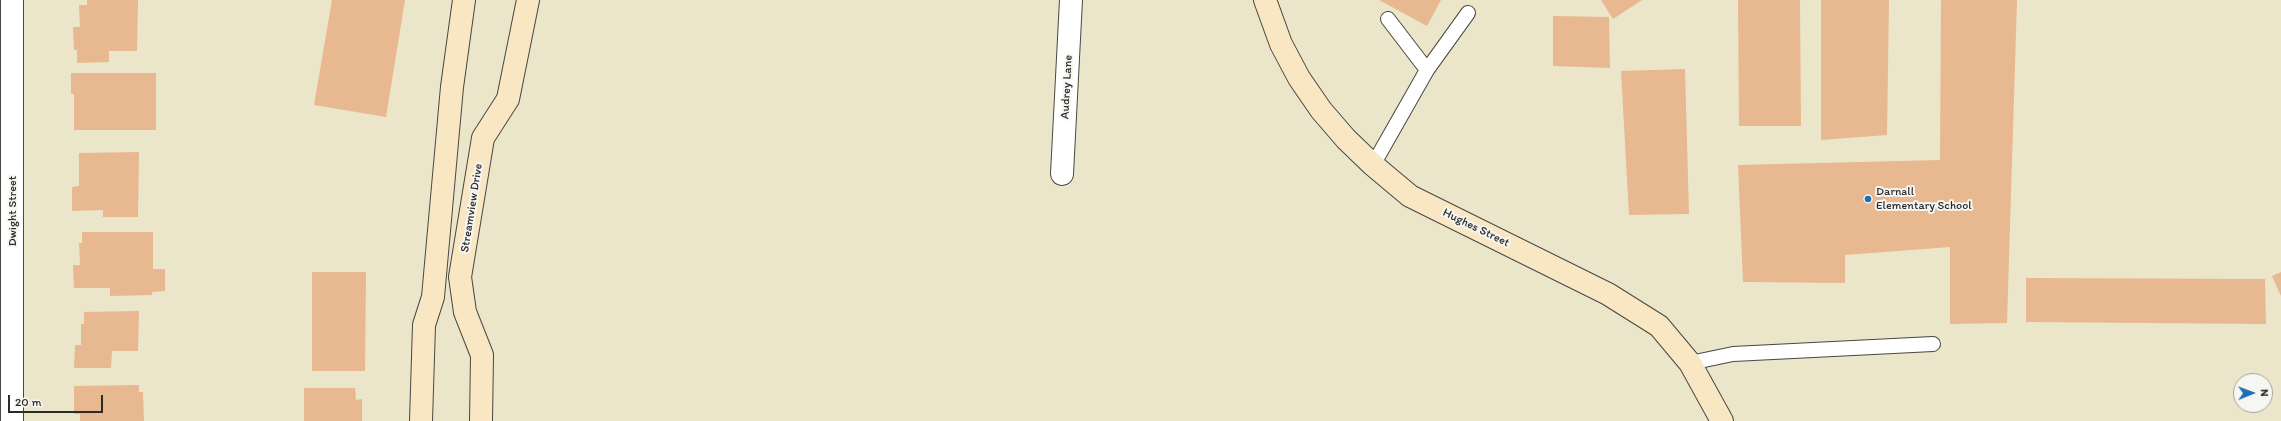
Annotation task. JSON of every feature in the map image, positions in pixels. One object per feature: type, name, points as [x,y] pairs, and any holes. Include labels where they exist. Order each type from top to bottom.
[{"type":"main road","points":[[421,421],[424,325],[433,297],[452,87],[464,0]]},
{"type":"main road","name":"Streamview Drive","points":[[481,421],[482,355],[465,312],[460,278],[483,138],[508,99],[528,0]]},
{"type":"main road","name":"Hughes Street","points":[[1265,0],[1281,44],[1299,78],[1321,110],[1346,139],[1373,165],[1410,196],[1622,302],[1659,326],[1690,363],[1722,421]]},
{"type":"street","name":"Dwight Street","points":[[12,0],[6,188],[12,421]]},
{"type":"street","name":"Audrey Lane","points":[[1062,174],[1071,0]]},
{"type":"lane","points":[[1373,165],[1427,70],[1468,13]]},
{"type":"lane","points":[[1388,19],[1427,70]]},
{"type":"lane","points":[[1690,363],[1733,354],[1933,344]]},
{"type":"building","points":[[87,0],[138,0],[137,51],[109,51],[109,62],[77,63],[77,50],[74,50],[73,27],[80,27],[79,5],[87,5]]},
{"type":"building","points":[[332,0],[405,0],[386,117],[314,105]]},
{"type":"building","points":[[1379,0],[1441,0],[1427,26]]},
{"type":"building","points":[[1601,0],[1642,0],[1613,19]]},
{"type":"building","points":[[1738,0],[1800,0],[1801,126],[1739,126]]},
{"type":"building","points":[[1821,0],[1889,0],[1887,135],[1821,140]]},
{"type":"building","points":[[1941,0],[2017,0],[2007,323],[1950,324],[1950,247],[1845,255],[1845,283],[1743,282],[1738,165],[1940,160]]},
{"type":"building","points":[[1553,16],[1609,17],[1610,68],[1553,66]]},
{"type":"building","points":[[1685,69],[1689,214],[1629,215],[1621,71]]},
{"type":"building","points":[[71,73],[156,73],[156,130],[74,130],[74,94],[71,94]]},
{"type":"building","points":[[139,152],[138,217],[103,217],[103,210],[72,211],[72,187],[79,186],[79,153]]},
{"type":"building","points":[[82,232],[153,232],[153,269],[165,269],[165,291],[152,292],[152,295],[110,296],[110,288],[74,288],[73,265],[80,265],[79,243],[82,243]]},
{"type":"building","points":[[312,272],[366,272],[365,371],[312,371]]},
{"type":"building","points":[[2281,272],[2281,296],[2272,276]]},
{"type":"building","points":[[2026,278],[2265,279],[2266,324],[2026,322]]},
{"type":"building","points":[[139,311],[138,351],[112,351],[111,368],[74,368],[75,345],[81,345],[81,324],[84,324],[84,312]]},
{"type":"building","points":[[139,385],[139,392],[143,392],[144,421],[80,421],[80,414],[74,414],[74,386]]},
{"type":"building","points":[[304,388],[355,388],[356,400],[362,399],[362,421],[304,421]]},
{"type":"place","name":"Darnall Elementary School","points":[[1868,199]]}]
